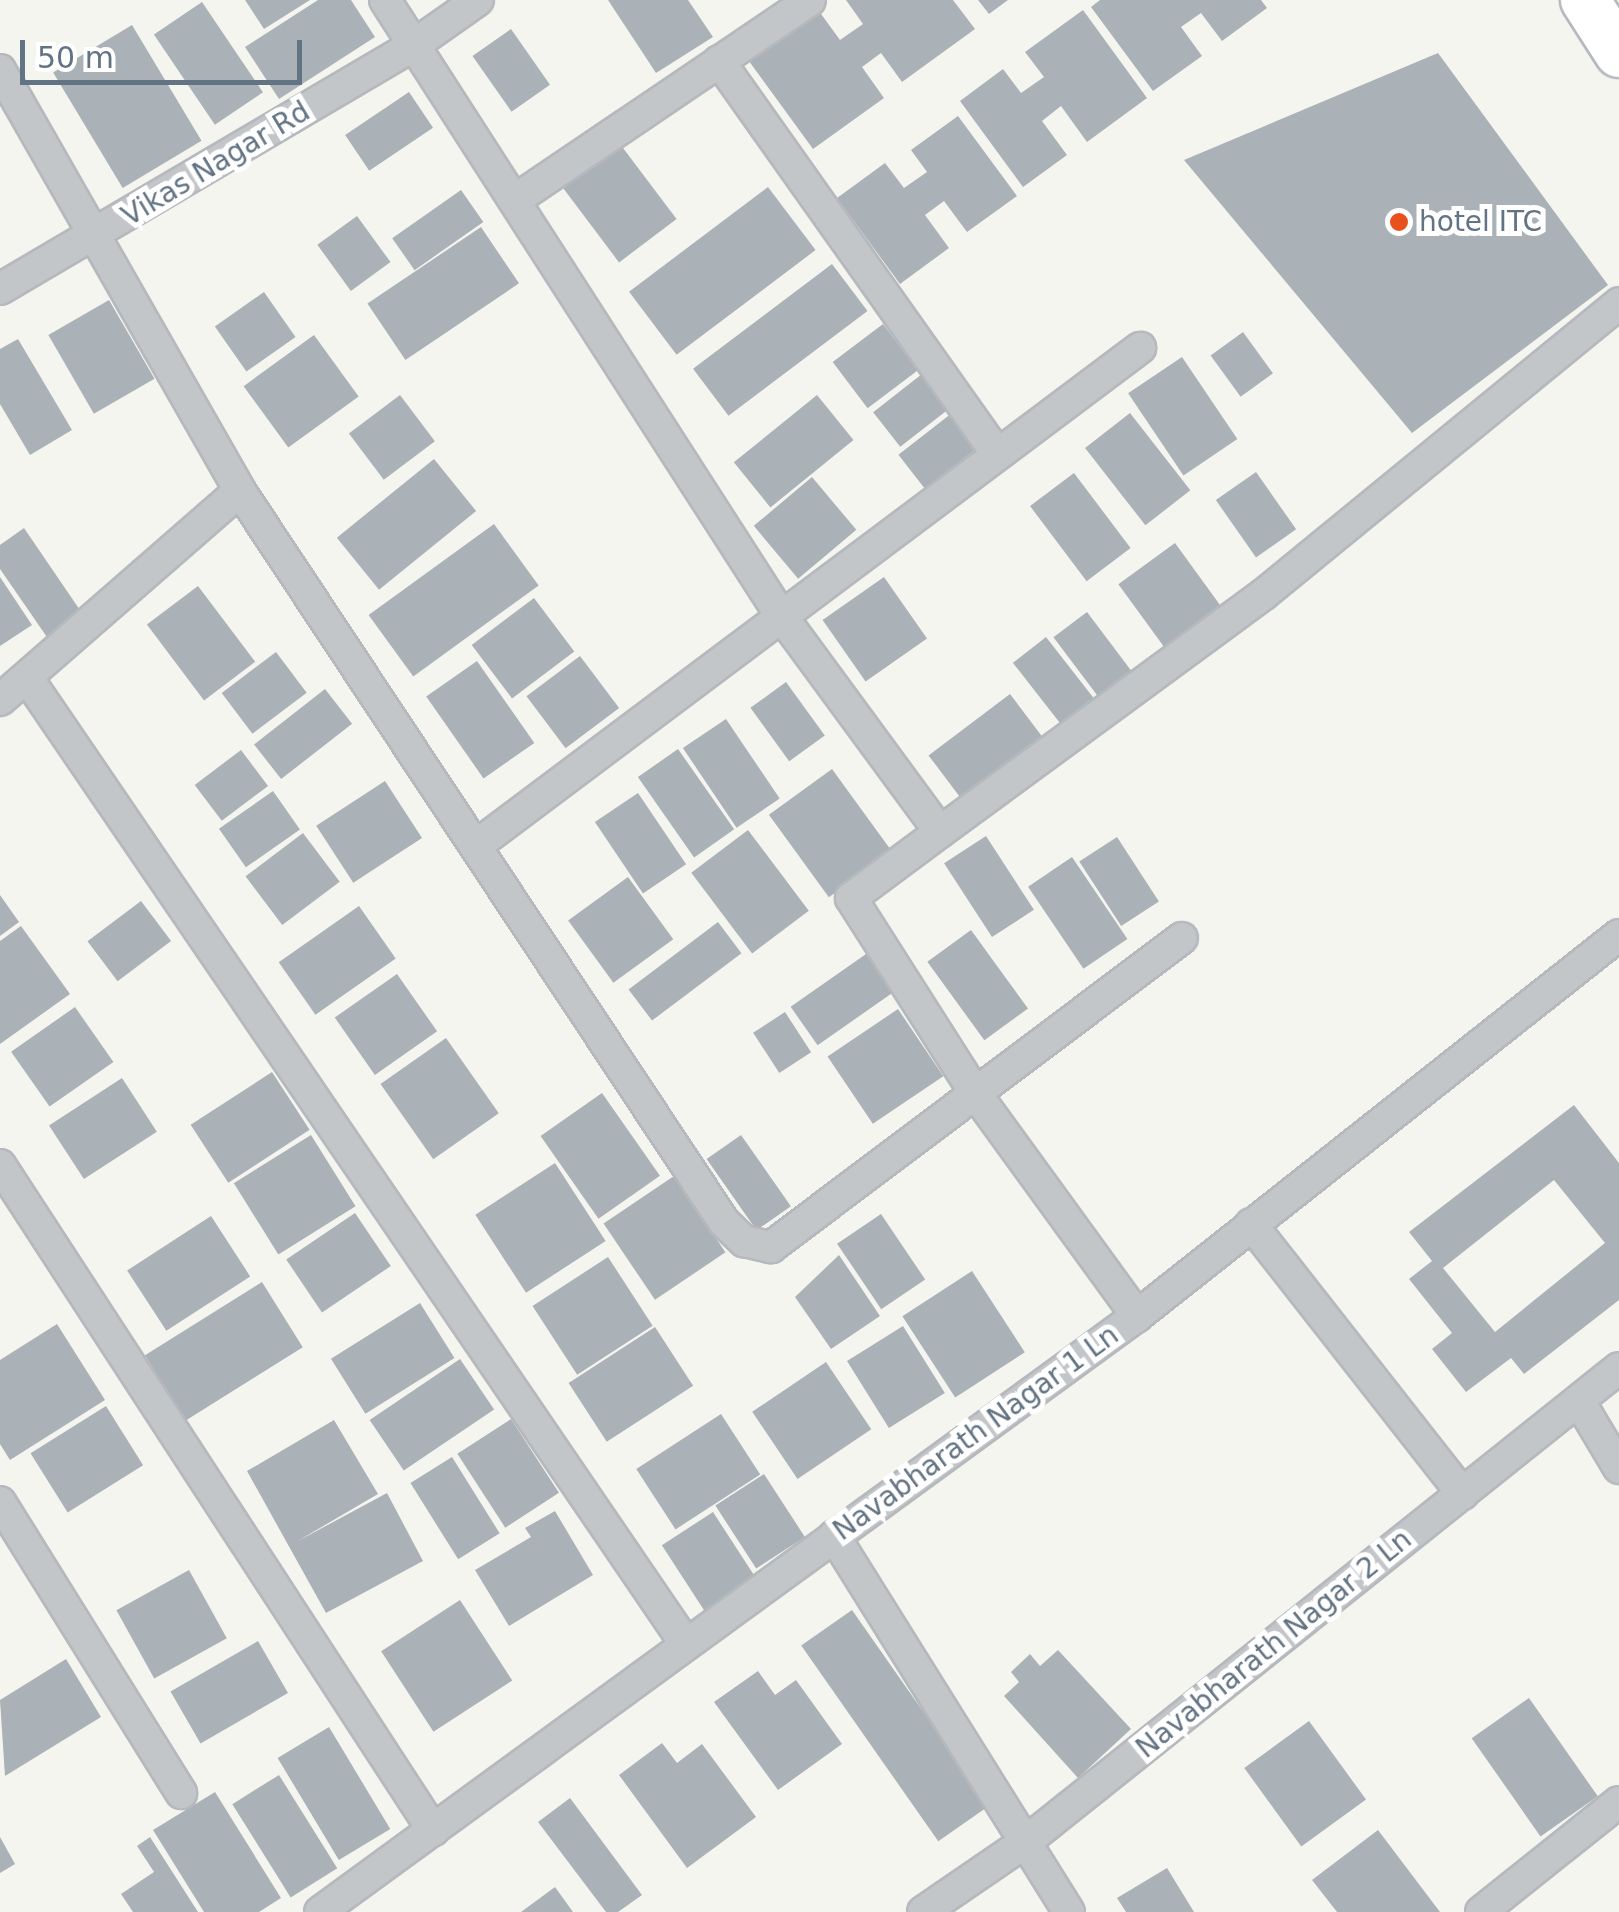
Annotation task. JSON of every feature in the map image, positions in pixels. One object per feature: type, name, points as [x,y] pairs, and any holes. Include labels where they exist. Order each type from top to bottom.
[{"type":"main road","points":[[1586,0],[1619,53]]},
{"type":"street","points":[[386,0],[780,614],[940,832]]},
{"type":"street","name":"Vikas Nagar Rd","points":[[0,289],[414,46],[478,0]]},
{"type":"street","points":[[515,200],[810,0]]},
{"type":"street","points":[[719,61],[997,453]]},
{"type":"street","points":[[0,70],[98,234],[240,491],[724,1222],[744,1241],[771,1247],[978,1097],[1182,938]]},
{"type":"street","points":[[1137,1316],[978,1097],[851,898],[1264,594],[1619,303]]},
{"type":"street","points":[[477,845],[780,614],[1140,348]]},
{"type":"street","points":[[0,700],[240,491]]},
{"type":"street","points":[[28,679],[685,1643]]},
{"type":"street","name":"Navabharath Nagar 1 Ln","points":[[320,1912],[1137,1316],[1619,935]]},
{"type":"street","points":[[0,1165],[433,1830]]},
{"type":"street","points":[[1252,1224],[1463,1494]]},
{"type":"street","name":"Navabharath Nagar 2 Ln","points":[[922,1912],[1028,1840],[1619,1368]]},
{"type":"street","points":[[1579,1401],[1619,1468]]},
{"type":"street","points":[[0,1502],[181,1793]]},
{"type":"street","points":[[834,1536],[1028,1840],[1069,1912]]},
{"type":"street","points":[[1481,1912],[1619,1802]]},
{"type":"building","points":[[245,0],[310,0],[264,29]]},
{"type":"building","points":[[318,0],[351,0],[375,37],[279,99],[245,47]]},
{"type":"building","points":[[608,0],[688,0],[713,37],[656,73]]},
{"type":"building","points":[[846,0],[953,0],[975,29],[902,82],[881,53],[862,67],[884,98],[813,149],[746,57],[816,7],[840,40],[863,24]]},
{"type":"building","points":[[978,0],[1008,0],[989,14]]},
{"type":"building","points":[[1100,0],[1261,0],[1267,8],[1222,41],[1201,13],[1181,27],[1202,56],[1153,91],[1091,7]]},
{"type":"building","points":[[202,2],[263,92],[215,125],[154,34]]},
{"type":"building","points":[[1083,10],[1147,98],[1087,142],[1061,106],[1042,121],[1067,155],[1023,187],[960,101],[1003,69],[1021,93],[1044,77],[1025,52]]},
{"type":"building","points":[[132,25],[202,141],[123,188],[53,72]]},
{"type":"building","points":[[511,29],[550,85],[512,112],[472,56]]},
{"type":"building","name":"hotel ITC","points":[[1438,53],[1608,285],[1412,433],[1184,160]]},
{"type":"building","points":[[409,92],[433,128],[369,171],[345,135]]},
{"type":"building","points":[[958,116],[1017,196],[967,232],[944,201],[925,215],[949,248],[900,284],[837,198],[885,163],[904,188],[927,172],[911,150]]},
{"type":"building","points":[[620,144],[677,219],[619,262],[562,187]]},
{"type":"building","points":[[768,187],[816,250],[677,355],[629,292]]},
{"type":"building","points":[[461,190],[483,222],[415,270],[392,238]]},
{"type":"building","points":[[357,216],[391,262],[351,291],[317,245]]},
{"type":"building","points":[[481,227],[519,283],[405,360],[367,304]]},
{"type":"building","points":[[832,264],[868,311],[729,416],[693,369]]},
{"type":"building","points":[[264,292],[296,337],[246,371],[215,326]]},
{"type":"building","points":[[109,300],[155,379],[94,414],[48,335]]},
{"type":"building","points":[[883,324],[918,370],[868,408],[833,362]]},
{"type":"building","points":[[1243,332],[1273,373],[1241,397],[1211,356]]},
{"type":"building","points":[[314,335],[359,396],[288,448],[244,386]]},
{"type":"building","points":[[18,339],[72,430],[30,455],[0,404],[0,349]]},
{"type":"building","points":[[1182,357],[1237,439],[1183,475],[1128,393]]},
{"type":"building","points":[[922,374],[949,409],[900,447],[873,412]]},
{"type":"building","points":[[400,395],[435,441],[384,480],[349,434]]},
{"type":"building","points":[[817,395],[854,440],[770,507],[734,462]]},
{"type":"building","points":[[952,413],[978,447],[925,489],[898,455]]},
{"type":"building","points":[[1130,413],[1190,490],[1145,525],[1085,448]]},
{"type":"building","points":[[434,459],[476,511],[379,590],[337,538]]},
{"type":"building","points":[[1256,472],[1296,529],[1256,557],[1216,500]]},
{"type":"building","points":[[1074,473],[1131,548],[1087,581],[1030,506]]},
{"type":"building","points":[[812,477],[856,530],[798,579],[754,526]]},
{"type":"building","points":[[494,524],[539,585],[413,677],[369,615]]},
{"type":"building","points":[[24,528],[84,616],[49,640],[0,569],[0,545]]},
{"type":"building","points":[[1175,543],[1222,608],[1165,649],[1118,584]]},
{"type":"building","points":[[0,577],[32,625],[0,646]]},
{"type":"building","points":[[884,577],[927,638],[866,681],[823,620]]},
{"type":"building","points":[[198,586],[255,662],[204,700],[147,625]]},
{"type":"building","points":[[534,598],[574,652],[512,698],[472,645]]},
{"type":"building","points":[[1087,612],[1136,677],[1103,703],[1053,637]]},
{"type":"building","points":[[1046,637],[1098,703],[1065,729],[1013,663]]},
{"type":"building","points":[[276,652],[307,693],[252,734],[222,693]]},
{"type":"building","points":[[580,656],[619,708],[566,748],[526,696]]},
{"type":"building","points":[[477,661],[534,743],[484,778],[426,697]]},
{"type":"building","points":[[786,682],[825,735],[789,761],[750,708]]},
{"type":"building","points":[[325,689],[352,724],[281,779],[254,744]]},
{"type":"building","points":[[1010,694],[1046,741],[964,803],[929,755]]},
{"type":"building","points":[[726,719],[780,799],[737,828],[683,748]]},
{"type":"building","points":[[678,749],[734,829],[694,857],[638,777]]},
{"type":"building","points":[[241,750],[268,786],[222,821],[195,785]]},
{"type":"building","points":[[832,769],[892,852],[829,897],[769,815]]},
{"type":"building","points":[[385,781],[422,838],[353,883],[316,826]]},
{"type":"building","points":[[273,791],[300,830],[246,867],[219,829]]},
{"type":"building","points":[[638,793],[686,864],[643,893],[595,822]]},
{"type":"building","points":[[748,830],[809,911],[752,953],[691,873]]},
{"type":"building","points":[[303,833],[340,882],[282,925],[245,876]]},
{"type":"building","points":[[986,836],[1034,910],[992,937],[944,863]]},
{"type":"building","points":[[1117,837],[1159,902],[1121,926],[1079,862]]},
{"type":"building","points":[[1072,857],[1127,939],[1083,969],[1028,887]]},
{"type":"building","points":[[628,877],[673,939],[613,983],[568,920]]},
{"type":"building","points":[[0,895],[19,922],[0,936]]},
{"type":"building","points":[[141,901],[171,941],[118,981],[87,941]]},
{"type":"building","points":[[359,906],[396,958],[315,1015],[279,962]]},
{"type":"building","points":[[718,922],[741,953],[652,1021],[629,989]]},
{"type":"building","points":[[21,926],[70,994],[0,1044],[0,941]]},
{"type":"building","points":[[971,930],[1028,1008],[984,1040],[927,962]]},
{"type":"building","points":[[866,954],[893,993],[818,1045],[791,1007]]},
{"type":"building","points":[[397,974],[437,1031],[375,1075],[335,1018]]},
{"type":"building","points":[[75,1007],[113,1062],[50,1107],[11,1052]]},
{"type":"building","points":[[898,1009],[943,1076],[873,1124],[828,1057]]},
{"type":"building","points":[[785,1012],[811,1052],[779,1073],[753,1033]]},
{"type":"building","points":[[446,1038],[499,1113],[433,1159],[380,1084]]},
{"type":"building","points":[[272,1072],[310,1130],[228,1183],[191,1125]]},
{"type":"building","points":[[122,1078],[157,1132],[84,1179],[49,1125]]},
{"type":"building","points":[[602,1093],[660,1176],[598,1219],[541,1136]]},
{"type":"building","points":[[1574,1105],[1619,1163],[1619,1300],[1524,1374],[1511,1358],[1466,1392],[1432,1349],[1452,1333],[1409,1279],[1432,1261],[1409,1232]],"holes":[[[1554,1180],[1605,1243],[1495,1332],[1443,1268]]]},
{"type":"building","points":[[311,1135],[356,1206],[278,1254],[234,1183]]},
{"type":"building","points":[[741,1135],[791,1206],[756,1230],[707,1159]]},
{"type":"building","points":[[555,1163],[606,1241],[526,1293],[475,1215]]},
{"type":"building","points":[[674,1176],[725,1252],[655,1300],[604,1224]]},
{"type":"building","points":[[355,1213],[391,1266],[322,1312],[286,1259]]},
{"type":"building","points":[[881,1214],[925,1279],[881,1309],[837,1244]]},
{"type":"building","points":[[211,1216],[250,1276],[166,1331],[127,1270]]},
{"type":"building","points":[[839,1255],[880,1316],[831,1349],[795,1297]]},
{"type":"building","points":[[608,1257],[653,1326],[577,1375],[533,1306]]},
{"type":"building","points":[[972,1271],[1025,1352],[955,1398],[902,1316]]},
{"type":"building","points":[[262,1282],[303,1347],[186,1420],[145,1355]]},
{"type":"building","points":[[420,1303],[454,1358],[365,1414],[331,1359]]},
{"type":"building","points":[[57,1324],[105,1400],[10,1460],[0,1444],[0,1360]]},
{"type":"building","points":[[903,1326],[945,1393],[889,1428],[847,1361]]},
{"type":"building","points":[[655,1327],[693,1386],[607,1442],[569,1383]]},
{"type":"building","points":[[460,1359],[494,1410],[404,1471],[370,1420]]},
{"type":"building","points":[[826,1362],[871,1429],[798,1479],[752,1412]]},
{"type":"building","points":[[106,1406],[143,1465],[68,1513],[31,1453]]},
{"type":"building","points":[[721,1414],[760,1474],[676,1529],[636,1469]]},
{"type":"building","points":[[511,1419],[559,1493],[505,1528],[457,1454]]},
{"type":"building","points":[[334,1420],[378,1494],[296,1542],[387,1493],[423,1561],[326,1613],[247,1471]]},
{"type":"building","points":[[452,1457],[500,1533],[458,1559],[410,1483]]},
{"type":"building","points":[[764,1474],[805,1537],[756,1568],[715,1506]]},
{"type":"building","points":[[555,1511],[593,1575],[509,1626],[475,1570],[531,1537],[525,1528]]},
{"type":"building","points":[[713,1512],[756,1578],[705,1611],[662,1545]]},
{"type":"building","points":[[189,1570],[227,1638],[154,1678],[116,1610]]},
{"type":"building","points":[[460,1600],[512,1681],[433,1732],[381,1651]]},
{"type":"building","points":[[852,1610],[989,1806],[938,1841],[801,1646]]},
{"type":"building","points":[[258,1641],[288,1693],[201,1743],[171,1692]]},
{"type":"building","points":[[1058,1650],[1131,1729],[1078,1778],[1004,1696],[1019,1682],[1011,1672],[1030,1654],[1040,1666]]},
{"type":"building","points":[[66,1659],[101,1717],[5,1776],[0,1700]]},
{"type":"building","points":[[758,1671],[775,1695],[796,1680],[842,1744],[778,1790],[714,1702]]},
{"type":"building","points":[[1529,1698],[1598,1796],[1540,1836],[1472,1738]]},
{"type":"building","points":[[1309,1721],[1366,1799],[1301,1846],[1244,1768]]},
{"type":"building","points":[[329,1727],[390,1829],[339,1860],[278,1758]]},
{"type":"building","points":[[662,1743],[677,1763],[702,1744],[756,1817],[687,1868],[619,1775]]},
{"type":"building","points":[[279,1775],[337,1868],[291,1897],[232,1804]]},
{"type":"building","points":[[215,1792],[281,1898],[259,1912],[204,1912],[153,1830]]},
{"type":"building","points":[[570,1798],[642,1895],[618,1912],[606,1912],[538,1822]]},
{"type":"building","points":[[1378,1830],[1440,1912],[1337,1912],[1312,1880]]},
{"type":"building","points":[[0,1837],[15,1864],[0,1873]]},
{"type":"building","points":[[150,1837],[198,1912],[133,1912],[121,1894],[154,1872],[137,1846]]},
{"type":"building","points":[[1167,1868],[1194,1912],[1126,1912],[1117,1898]]},
{"type":"building","points":[[555,1887],[573,1912],[521,1912]]},
{"type":"place","name":"hotel ITC","points":[[1399,222]]}]
